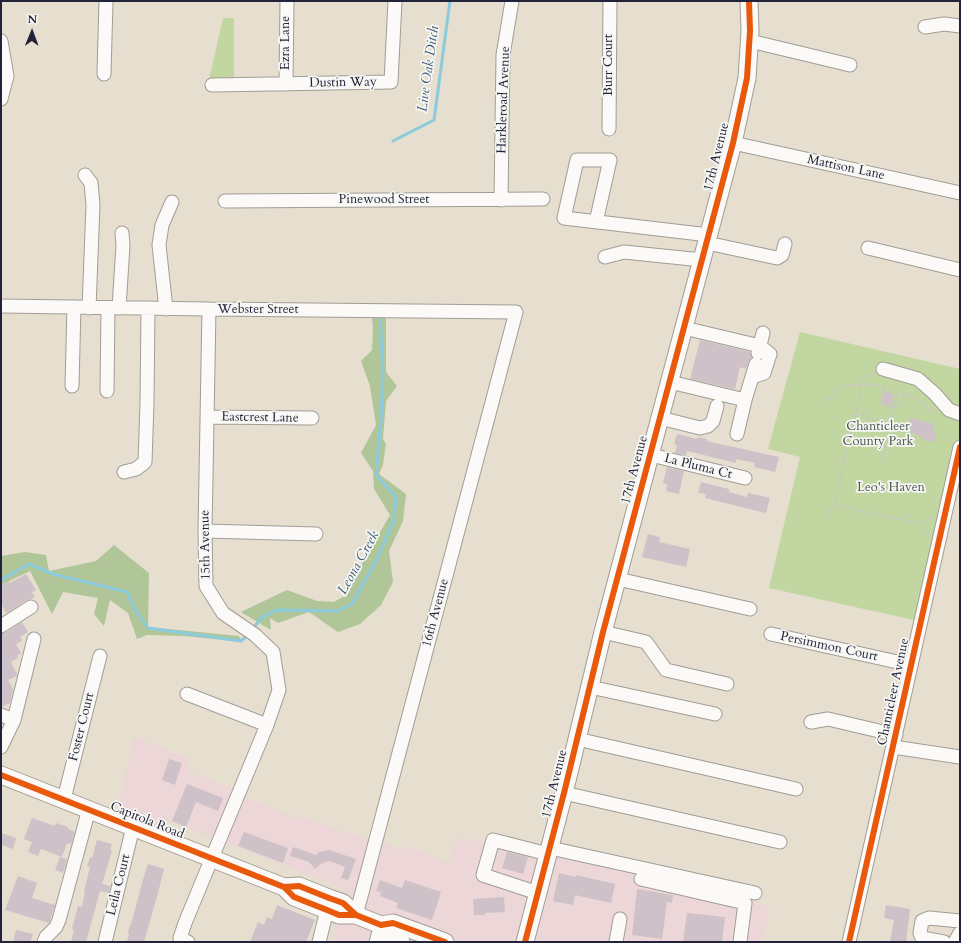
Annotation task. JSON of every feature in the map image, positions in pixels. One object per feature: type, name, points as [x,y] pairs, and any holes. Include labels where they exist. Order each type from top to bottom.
[{"type":"main road","name":"17th Avenue","points":[[525,942],[564,793],[603,632],[733,143],[747,78],[750,41],[749,1]]},
{"type":"main road","name":"Capitola Road","points":[[1,775],[284,887],[294,897],[339,915],[356,915]]},
{"type":"main road","name":"Capitola Road","points":[[284,887],[299,886],[343,903],[356,915],[381,925],[393,923],[445,942]]},
{"type":"main road","name":"Capitola Road","points":[[381,925],[389,937],[401,942]]},
{"type":"street","points":[[104,74],[106,1]]},
{"type":"street","name":"Ezra Lane","points":[[286,84],[287,1]]},
{"type":"street","name":"Dustin Way","points":[[212,85],[391,82],[395,1]]},
{"type":"street","name":"Harkleroad Avenue","points":[[501,200],[503,55],[512,1]]},
{"type":"street","name":"Burr Court","points":[[609,129],[610,1]]},
{"type":"street","points":[[925,27],[944,24],[960,26]]},
{"type":"street","points":[[1,41],[7,76],[1,99]]},
{"type":"street","points":[[750,41],[850,65]]},
{"type":"street","name":"Mattison Lane","points":[[733,143],[960,193]]},
{"type":"street","points":[[596,222],[610,160],[577,160],[564,218],[708,239],[777,258],[782,255],[785,244]]},
{"type":"street","points":[[85,175],[91,183],[93,205],[89,308]]},
{"type":"street","name":"Pinewood Street","points":[[225,201],[543,199]]},
{"type":"street","points":[[166,309],[158,245],[162,225],[172,202]]},
{"type":"street","points":[[107,391],[114,308],[123,245],[122,233]]},
{"type":"street","points":[[868,248],[960,270]]},
{"type":"street","points":[[605,257],[624,252],[702,260]]},
{"type":"street","name":"Webster Street","points":[[1,306],[516,312]]},
{"type":"street","points":[[72,386],[74,307]]},
{"type":"street","points":[[124,472],[136,469],[145,462],[148,308]]},
{"type":"street","name":"15th Avenue","points":[[180,941],[185,923],[267,725],[279,690],[273,652],[255,634],[223,613],[206,586],[205,531],[209,309]]},
{"type":"street","name":"16th Avenue","points":[[356,915],[516,312]]},
{"type":"street","points":[[684,328],[758,355],[770,354],[764,373],[752,377]]},
{"type":"street","points":[[737,434],[763,333]]},
{"type":"street","points":[[883,369],[918,379],[949,410],[960,414]]},
{"type":"street","points":[[670,382],[745,400]]},
{"type":"street","points":[[660,418],[700,428],[708,426],[713,421],[717,406]]},
{"type":"street","name":"Eastcrest Lane","points":[[208,417],[312,418]]},
{"type":"street","name":"Chanticleer Avenue","points":[[850,942],[960,447]]},
{"type":"street","name":"La Pluma Ct","points":[[650,455],[745,478]]},
{"type":"street","points":[[205,531],[316,534]]},
{"type":"street","points":[[618,579],[750,609]]},
{"type":"street","points":[[1,626],[31,607]]},
{"type":"street","points":[[603,632],[646,642],[666,670],[727,684]]},
{"type":"street","name":"Persimmon Court","points":[[771,634],[912,665]]},
{"type":"street","points":[[1,747],[14,720],[34,638]]},
{"type":"street","name":"Foster Court","points":[[64,799],[100,656]]},
{"type":"street","points":[[590,687],[715,714]]},
{"type":"street","points":[[187,694],[267,725]]},
{"type":"street","points":[[1,715],[14,720]]},
{"type":"street","points":[[811,722],[828,719],[895,741],[960,757]]},
{"type":"street","points":[[577,739],[796,789]]},
{"type":"street","points":[[564,793],[780,842]]},
{"type":"street","points":[[44,942],[59,920],[89,809]]},
{"type":"street","name":"Leila Court","points":[[105,942],[133,827]]},
{"type":"street","points":[[538,892],[483,875],[493,840],[755,893]]},
{"type":"street","points":[[641,879],[745,903],[740,942]]},
{"type":"street","points":[[319,942],[327,910]]},
{"type":"street","points":[[944,942],[922,938],[920,933],[922,921],[929,918],[960,921]]},
{"type":"street","points":[[616,942],[620,919]]},
{"type":"street","points":[[376,942],[381,925]]},
{"type":"street","points":[[956,942],[960,933]]},
{"type":"path","points":[[828,518],[830,511],[835,505],[855,417],[861,398],[860,391],[862,384],[864,379],[869,374],[883,369]]},
{"type":"path","points":[[825,405],[838,388],[862,384],[882,385],[884,388],[918,400],[929,411],[932,412],[938,410]]},
{"type":"path","points":[[884,388],[880,404],[894,408]]},
{"type":"path","points":[[882,460],[885,451],[886,432],[891,420],[898,392]]},
{"type":"path","points":[[895,404],[902,406],[905,395]]},
{"type":"path","points":[[863,415],[866,408]]},
{"type":"path","points":[[855,417],[863,415]]},
{"type":"path","points":[[863,415],[874,421],[878,419],[891,420]]},
{"type":"path","points":[[867,418],[867,424]]},
{"type":"path","points":[[839,461],[841,456],[846,457]]},
{"type":"path","points":[[835,505],[920,524],[932,517]]},
{"type":"path","points":[[906,516],[908,522]]},
{"type":"path","points":[[920,524],[928,536]]},
{"type":"shaded area","points":[[134,737],[190,759],[186,770],[239,792],[238,795],[299,819],[300,817],[373,841],[373,839],[404,851],[406,846],[449,863],[457,837],[544,860],[561,857],[770,906],[762,942],[333,942],[342,888],[167,820],[159,838],[115,820]]},
{"type":"green space","points":[[223,18],[234,18],[234,84],[208,84]]},
{"type":"green space","points":[[372,315],[386,315],[386,372],[397,386],[386,401],[383,439],[386,444],[383,465],[379,474],[406,494],[403,521],[389,551],[393,582],[381,605],[360,624],[338,632],[309,612],[278,623],[270,618],[271,630],[241,612],[287,590],[317,601],[334,602],[348,594],[360,567],[390,515],[374,489],[373,471],[361,453],[376,425],[370,386],[361,361],[372,350]]},
{"type":"green space","name":"Chanticleer County Park","points":[[800,332],[960,369],[960,461],[923,622],[769,588],[800,457],[768,449]]},
{"type":"green space","points":[[114,545],[149,573],[148,627],[239,636],[243,642],[184,636],[147,635],[137,639],[128,613],[110,600],[104,626],[94,614],[98,598],[63,592],[52,614],[30,571],[1,585],[1,556],[25,552],[46,555],[49,571],[96,561]]},
{"type":"building","points":[[700,340],[750,352],[752,358],[746,369],[740,367],[735,389],[690,379]]},
{"type":"building","points":[[884,392],[894,394],[892,405],[882,403]]},
{"type":"building","points":[[910,418],[934,424],[933,431],[936,432],[934,442],[923,440],[924,438],[918,435],[907,432]]},
{"type":"building","points":[[677,434],[697,439],[697,437],[707,439],[706,441],[779,457],[775,472],[754,467],[755,463],[736,459],[736,463],[687,451],[686,455],[675,453],[677,445],[674,444]]},
{"type":"building","points":[[667,467],[684,471],[679,494],[666,491],[667,484],[663,483]]},
{"type":"building","points":[[701,482],[729,489],[729,492],[747,497],[748,493],[770,498],[766,513],[705,498],[706,494],[698,493]]},
{"type":"building","points":[[648,534],[660,537],[659,542],[690,549],[686,567],[642,557]]},
{"type":"building","points":[[26,574],[36,590],[32,592],[35,597],[27,600],[6,613],[1,603],[1,586]]},
{"type":"building","points":[[22,622],[28,632],[20,637],[22,641],[16,644],[21,653],[17,656],[18,658],[11,662],[17,676],[8,680],[13,689],[10,703],[1,707],[1,634]]},
{"type":"building","points":[[169,759],[182,763],[175,785],[162,780]]},
{"type":"building","points":[[187,784],[223,798],[218,811],[196,802],[186,827],[172,821]]},
{"type":"building","points":[[32,818],[55,826],[56,823],[68,827],[68,829],[75,832],[71,844],[67,843],[62,857],[41,849],[38,856],[28,852],[32,842],[24,839]]},
{"type":"building","points":[[244,832],[288,848],[283,863],[238,846]]},
{"type":"building","points":[[1,833],[16,838],[13,849],[1,845]]},
{"type":"building","points":[[97,840],[112,844],[110,850],[112,851],[102,884],[110,886],[109,893],[100,891],[86,942],[71,942],[74,930],[72,929],[78,906],[82,907],[90,867],[87,866],[90,857],[92,858]]},
{"type":"building","points":[[293,847],[316,855],[319,852],[329,850],[356,859],[348,880],[341,878],[345,867],[330,861],[322,863],[315,869],[309,862],[290,856]]},
{"type":"building","points":[[507,852],[528,857],[523,874],[502,868]]},
{"type":"building","points":[[60,857],[67,859],[63,873],[55,870]]},
{"type":"building","points":[[148,864],[164,869],[158,893],[144,942],[127,942],[130,925]]},
{"type":"building","points":[[559,873],[576,877],[576,875],[615,884],[611,903],[575,895],[573,905],[553,901]]},
{"type":"building","points":[[18,876],[37,883],[32,898],[55,905],[49,923],[5,910]]},
{"type":"building","points":[[380,880],[402,888],[405,880],[441,892],[432,920],[396,908],[398,903],[380,896],[381,892],[376,891]]},
{"type":"building","points":[[637,889],[673,895],[672,903],[667,902],[662,939],[632,935]]},
{"type":"building","points":[[504,897],[505,912],[474,915],[473,899]]},
{"type":"building","points":[[277,905],[315,920],[306,942],[250,942],[258,922],[264,925],[267,917],[272,919]]},
{"type":"building","points":[[886,905],[910,909],[906,942],[890,942],[894,920],[884,918]]},
{"type":"building","points":[[687,913],[725,917],[722,942],[683,942]]},
{"type":"building","points":[[16,930],[33,934],[30,942],[13,942]]},
{"type":"waterway","name":"Live Oak Ditch","points":[[393,141],[434,120],[450,1]]},
{"type":"waterway","name":"Leona Creek","points":[[252,630],[261,618],[276,610],[337,611],[352,604],[376,561],[394,520],[396,497],[376,475],[381,420],[383,373],[380,316]]},
{"type":"waterway","name":"Leona Creek","points":[[1,580],[29,564],[53,574],[127,592],[134,608],[148,628],[241,641],[249,634]]},
{"type":"cycle path","points":[[525,942],[564,793],[603,632],[733,143],[747,78],[750,31],[749,1]]},
{"type":"cycle path","points":[[849,942],[960,447]]},
{"type":"cycle path","points":[[1,775],[284,887],[294,897],[339,915],[356,915],[381,925],[393,923],[445,942]]},
{"type":"cycle path","points":[[284,887],[299,886],[343,903],[356,915]]},
{"type":"park label","name":"Leo's Haven","points":[[891,488]]}]
